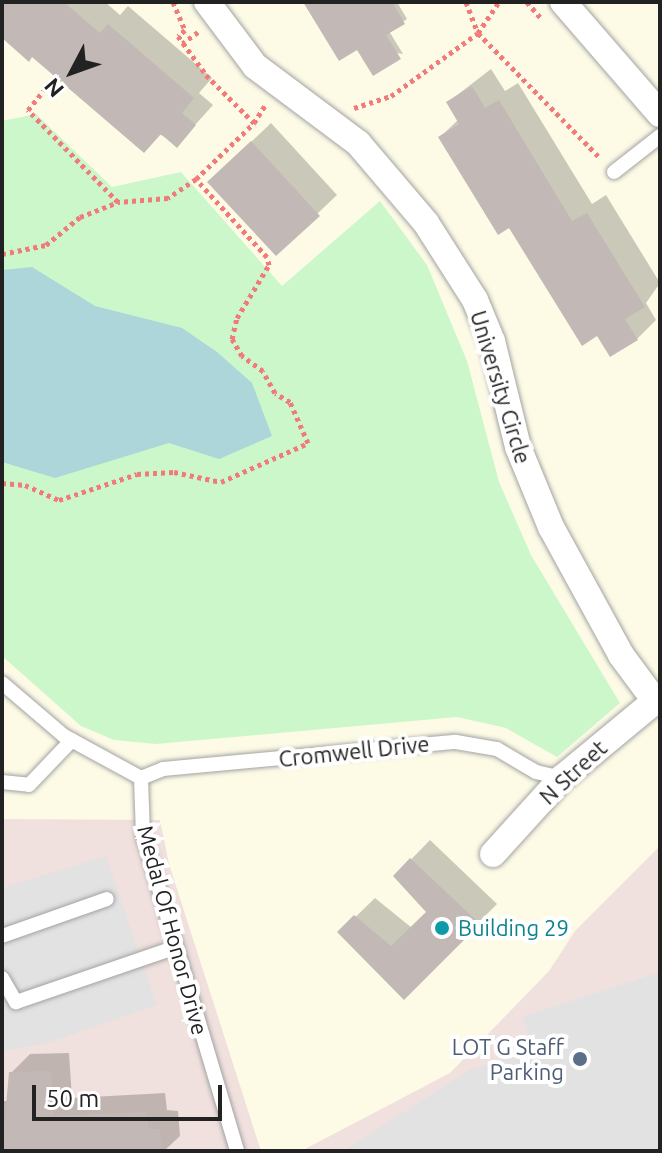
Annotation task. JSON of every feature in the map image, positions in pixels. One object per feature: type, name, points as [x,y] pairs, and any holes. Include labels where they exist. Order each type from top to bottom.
[{"type":"street","points":[[563,2],[660,114]]},
{"type":"street","name":"University Circle","points":[[210,7],[255,66],[358,143],[426,223],[475,300],[492,341],[518,447],[551,527],[607,632],[658,699]]},
{"type":"street","name":"N Street","points":[[493,854],[562,778],[658,699]]},
{"type":"lane","points":[[614,172],[660,136]]},
{"type":"lane","points":[[2,683],[72,740],[141,778]]},
{"type":"lane","points":[[2,782],[29,785],[72,740]]},
{"type":"lane","name":"Cromwell Drive","points":[[141,778],[163,769],[456,742],[483,745],[536,772],[562,778]]},
{"type":"lane","name":"Medal Of Honor Drive","points":[[141,778],[143,835],[174,948],[237,1151]]},
{"type":"lane","points":[[2,936],[107,899]]},
{"type":"lane","points":[[2,978],[9,1002],[174,948]]},
{"type":"path","points":[[173,2],[185,30],[178,36],[206,75],[254,123]]},
{"type":"path","points":[[466,2],[478,33],[598,156]]},
{"type":"path","points":[[478,33],[499,2]]},
{"type":"path","points":[[183,43],[210,7]]},
{"type":"path","points":[[54,78],[28,110],[118,202]]},
{"type":"path","points":[[2,254],[46,245],[80,217],[118,202],[168,198],[196,179],[267,257],[269,265],[237,318],[232,339],[242,356],[263,371],[275,393],[290,402],[307,445],[221,482],[174,472],[147,473],[59,500],[25,485],[2,483]]},
{"type":"shaded area","points":[[2,2],[660,2],[660,1151],[2,1151]]},
{"type":"shaded area","points":[[2,819],[160,820],[169,864],[261,1151],[2,1151]]},
{"type":"shaded area","name":"LOT G Staff Parking","points":[[660,846],[660,1151],[301,1151],[450,1073],[549,971],[575,931]]},
{"type":"shaded area","points":[[106,856],[157,1005],[47,1043],[2,1051],[2,888]]},
{"type":"shaded area","name":"LOT G Staff Parking","points":[[660,972],[660,1151],[344,1151],[467,1071],[533,1048],[522,1017]]},
{"type":"green space","points":[[36,114],[112,187],[181,172],[282,286],[380,201],[427,265],[467,361],[499,482],[531,555],[620,703],[557,757],[506,728],[457,717],[156,744],[114,740],[81,726],[2,656],[2,121]]},
{"type":"water","points":[[32,267],[95,306],[182,328],[217,352],[252,383],[272,436],[219,459],[169,443],[55,478],[2,462],[2,270]]},
{"type":"building","points":[[2,2],[64,2],[100,33],[108,24],[194,98],[182,113],[196,125],[177,148],[161,134],[144,153],[32,57],[29,62],[2,38]]},
{"type":"building","points":[[303,2],[392,2],[405,24],[386,35],[401,59],[373,76],[357,50],[339,61]]},
{"type":"building","points":[[472,86],[485,108],[499,100],[572,221],[587,213],[645,307],[625,319],[638,340],[610,357],[597,336],[582,346],[509,228],[498,235],[438,137],[459,124],[446,102]]},
{"type":"building","points":[[251,141],[320,216],[276,256],[207,182]]},
{"type":"building","name":"Building 29","points":[[410,858],[480,924],[404,1000],[337,932],[354,915],[391,946],[426,912],[393,876]]},
{"type":"building","points":[[51,1071],[54,1116],[146,1112],[149,1129],[160,1129],[161,1151],[2,1151],[9,1072]]},
{"type":"place","name":"Building 29","points":[[442,928]]},
{"type":"place","name":"LOT G Staff Parking","points":[[580,1059]]}]
